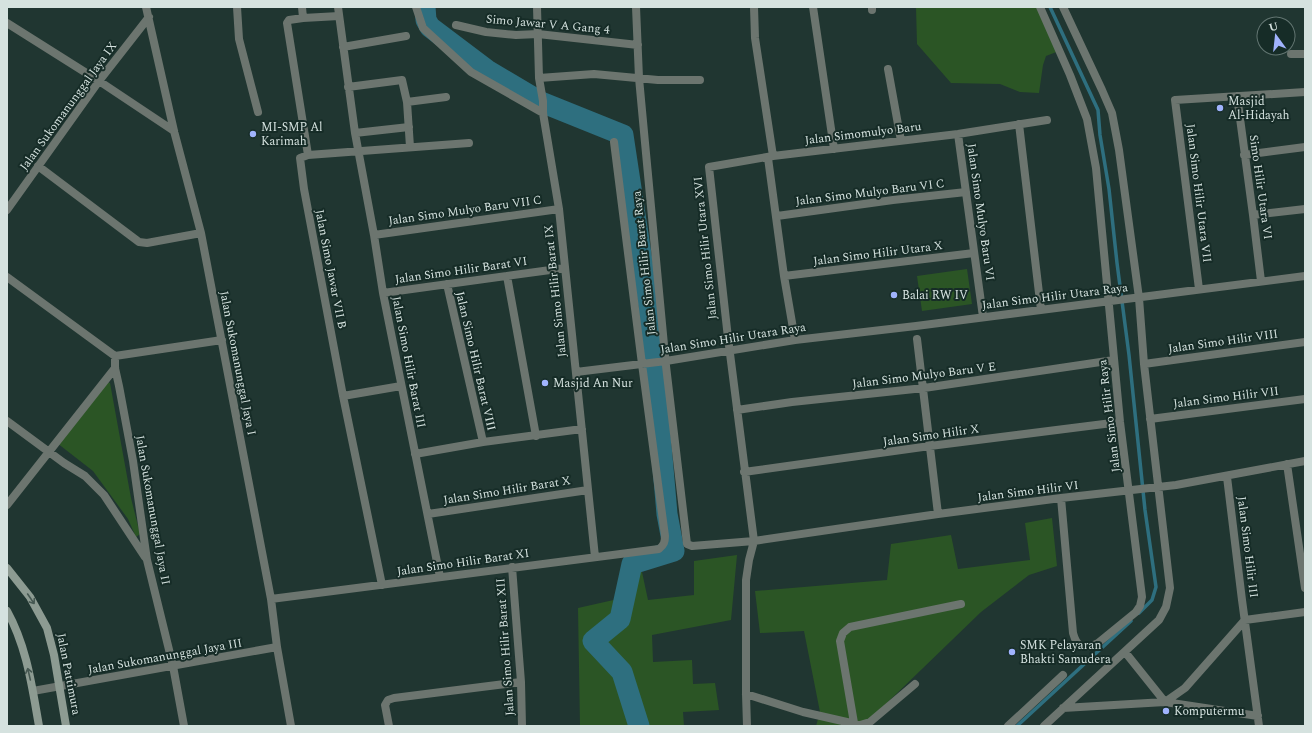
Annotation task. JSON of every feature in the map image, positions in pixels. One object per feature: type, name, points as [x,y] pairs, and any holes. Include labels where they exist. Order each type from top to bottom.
[{"type":"main road","name":"Jalan Pattimura","points":[[7,568],[30,597],[47,628],[54,655],[66,726]]},
{"type":"main road","points":[[7,611],[19,635],[33,691],[39,726]]},
{"type":"street","name":"Jalan Sukomanunggal Jaya I","points":[[146,7],[150,17],[174,131],[201,233],[270,599],[291,726]]},
{"type":"street","points":[[237,7],[239,39],[258,112]]},
{"type":"street","points":[[302,7],[303,18]]},
{"type":"street","points":[[416,7],[423,28],[471,72],[543,105]]},
{"type":"street","name":"Jalan Simo Hilir Barat IX","points":[[537,7],[539,78],[565,268],[595,557]]},
{"type":"street","name":"Jalan Simo Hilir Barat Raya","points":[[636,7],[639,78],[664,361],[687,544],[692,546],[754,541]]},
{"type":"street","points":[[754,7],[755,38],[771,157],[784,276],[795,340]]},
{"type":"street","points":[[813,7],[834,149]]},
{"type":"street","name":"Jalan Simo Hilir Raya","points":[[1040,7],[1070,75],[1087,119],[1096,168],[1120,422],[1133,491],[1142,597],[1140,606],[1136,612],[1098,643],[1084,648],[1079,646],[1073,633],[1061,498]]},
{"type":"street","points":[[1044,726],[1159,620],[1166,607],[1170,588],[1155,488],[1150,419],[1144,364],[1134,298],[1119,150],[1112,113],[1063,7]]},
{"type":"street","points":[[359,151],[354,133],[338,11],[289,20],[286,23],[308,155],[469,143]]},
{"type":"street","name":"Jalan Sukomanunggal Jaya IX","points":[[7,210],[99,81],[150,17]]},
{"type":"street","points":[[7,24],[99,81],[174,131]]},
{"type":"street","name":"Simo Jawar V A Gang 4","points":[[456,25],[486,32],[538,34],[638,45]]},
{"type":"street","points":[[343,47],[406,36]]},
{"type":"street","points":[[888,69],[901,141]]},
{"type":"street","points":[[539,78],[594,74],[639,78],[700,80]]},
{"type":"street","points":[[348,87],[402,80],[407,102],[410,147]]},
{"type":"street","points":[[1237,96],[1305,92]]},
{"type":"street","name":"Jalan Simo Hilir Utara VII","points":[[1199,289],[1175,100],[1237,96]]},
{"type":"street","name":"Simo Hilir Utara VI","points":[[1237,96],[1261,282]]},
{"type":"street","points":[[407,102],[446,97]]},
{"type":"street","name":"Jalan Simomulyo Baru","points":[[709,167],[771,157],[958,134],[1047,120]]},
{"type":"street","points":[[1019,124],[1041,310]]},
{"type":"street","points":[[354,133],[408,127]]},
{"type":"street","name":"Jalan Simo Mulyo Baru VI","points":[[958,134],[983,317]]},
{"type":"street","name":"Jalan Simo Hilir Barat Raya","points":[[614,142],[644,364],[665,536],[663,546],[659,548]]},
{"type":"street","points":[[1244,155],[1305,147]]},
{"type":"street","name":"Jalan Simo Hilir Barat III","points":[[359,151],[383,292],[440,577]]},
{"type":"street","name":"Jalan Simo Jawar VII B","points":[[308,155],[300,158],[305,196],[343,396],[382,585]]},
{"type":"street","points":[[38,166],[139,242],[147,243],[201,233]]},
{"type":"street","name":"Jalan Simo Hilir Utara XVI","points":[[709,167],[729,350]]},
{"type":"street","name":"Jalan Simo Mulyo Baru VI C","points":[[777,216],[893,200],[966,192]]},
{"type":"street","name":"Jalan Simo Mulyo Baru VII C","points":[[374,235],[558,209]]},
{"type":"street","points":[[1253,216],[1305,209]]},
{"type":"street","name":"Jalan Simo Hilir Utara X","points":[[784,276],[974,253]]},
{"type":"street","name":"Jalan Simo Hilir Barat VI","points":[[383,292],[565,268]]},
{"type":"street","points":[[508,276],[536,436]]},
{"type":"street","name":"Jalan Simo Hilir Utara Raya","points":[[576,372],[644,364],[795,340],[1305,276]]},
{"type":"street","points":[[7,277],[115,356],[222,340]]},
{"type":"street","name":"Jalan Simo Hilir Barat VIII","points":[[447,284],[483,442]]},
{"type":"street","points":[[918,339],[938,514]]},
{"type":"street","name":"Jalan Simo Hilir VIII","points":[[1144,364],[1305,342]]},
{"type":"street","points":[[729,350],[754,541],[746,580],[747,726]]},
{"type":"street","name":"Jalan Sukomanunggal Jaya II","points":[[115,356],[115,368],[133,461],[147,560],[173,666],[184,726]]},
{"type":"street","name":"Jalan Simo Mulyo Baru V E","points":[[737,410],[792,402],[924,388],[1114,360]]},
{"type":"street","points":[[7,505],[48,451],[115,368]]},
{"type":"street","points":[[343,396],[402,386]]},
{"type":"street","name":"Jalan Simo Hilir VII","points":[[1150,419],[1305,399]]},
{"type":"street","points":[[7,421],[64,463],[85,476],[104,494],[147,560]]},
{"type":"street","name":"Jalan Simo Hilir X","points":[[744,472],[930,446],[1120,422]]},
{"type":"street","points":[[415,454],[483,442],[582,429]]},
{"type":"street","name":"Jalan Simo Hilir VI","points":[[754,541],[938,514],[1061,498],[1155,488],[1227,477],[1305,461]]},
{"type":"street","points":[[1287,464],[1305,588]]},
{"type":"street","name":"Jalan Simo Hilir III","points":[[1227,477],[1260,726]]},
{"type":"street","name":"Jalan Simo Hilir Barat X","points":[[428,514],[588,490]]},
{"type":"street","name":"Jalan Simo Hilir Barat XI","points":[[270,599],[659,548]]},
{"type":"street","name":"Jalan Simo Hilir Barat XII","points":[[512,567],[521,682],[522,726]]},
{"type":"street","points":[[854,723],[840,641],[843,633],[850,627],[961,604]]},
{"type":"street","points":[[1165,702],[1185,688],[1245,620],[1305,612]]},
{"type":"street","name":"Jalan Sukomanunggal Jaya III","points":[[33,691],[277,647]]},
{"type":"street","points":[[1125,652],[1165,702]]},
{"type":"street","points":[[1008,726],[1063,675]]},
{"type":"street","points":[[389,726],[385,705],[388,700],[394,698],[521,682]]},
{"type":"street","points":[[746,694],[804,712],[860,724],[870,722],[916,684]]},
{"type":"street","points":[[1063,708],[1165,702],[1258,716]]},
{"type":"green space","points":[[916,7],[1039,7],[1059,51],[1046,56],[1043,65],[1039,93],[1020,92],[1000,84],[951,83],[917,44]]},
{"type":"green space","points":[[967,269],[972,304],[922,311],[917,276]]},
{"type":"green space","points":[[105,381],[110,383],[131,498],[140,534],[136,537],[128,519],[93,471],[57,443]]},
{"type":"green space","points":[[1052,518],[1057,566],[1029,575],[981,612],[863,726],[816,726],[820,712],[804,631],[760,633],[755,591],[887,580],[891,544],[951,535],[958,569],[1030,560],[1025,523]]},
{"type":"green space","points":[[737,555],[731,620],[652,635],[653,662],[692,660],[693,684],[715,683],[719,710],[683,712],[684,726],[580,726],[578,608],[618,599],[619,576],[642,572],[648,600],[694,595],[694,561]]},
{"type":"waterway","points":[[425,7],[426,20],[430,27],[487,70],[541,102],[623,135],[649,307],[667,514],[674,551],[632,564],[620,619],[593,641],[622,672],[639,726]]},
{"type":"waterway","points":[[1050,7],[1098,110],[1129,355],[1145,510],[1156,587],[1152,600],[1139,613]]},
{"type":"waterway","points":[[1017,726],[1131,621]]},
{"type":"place","name":"Masjid Al-Hidayah","points":[[1220,108]]},
{"type":"place","name":"MI-SMP Al Karimah","points":[[253,134]]},
{"type":"place","name":"Balai RW IV","points":[[894,295]]},
{"type":"place","name":"Masjid An Nur","points":[[545,383]]},
{"type":"place","name":"SMK Pelayaran Bhakti Samudera","points":[[1012,652]]},
{"type":"place","name":"Komputermu","points":[[1166,711]]}]
